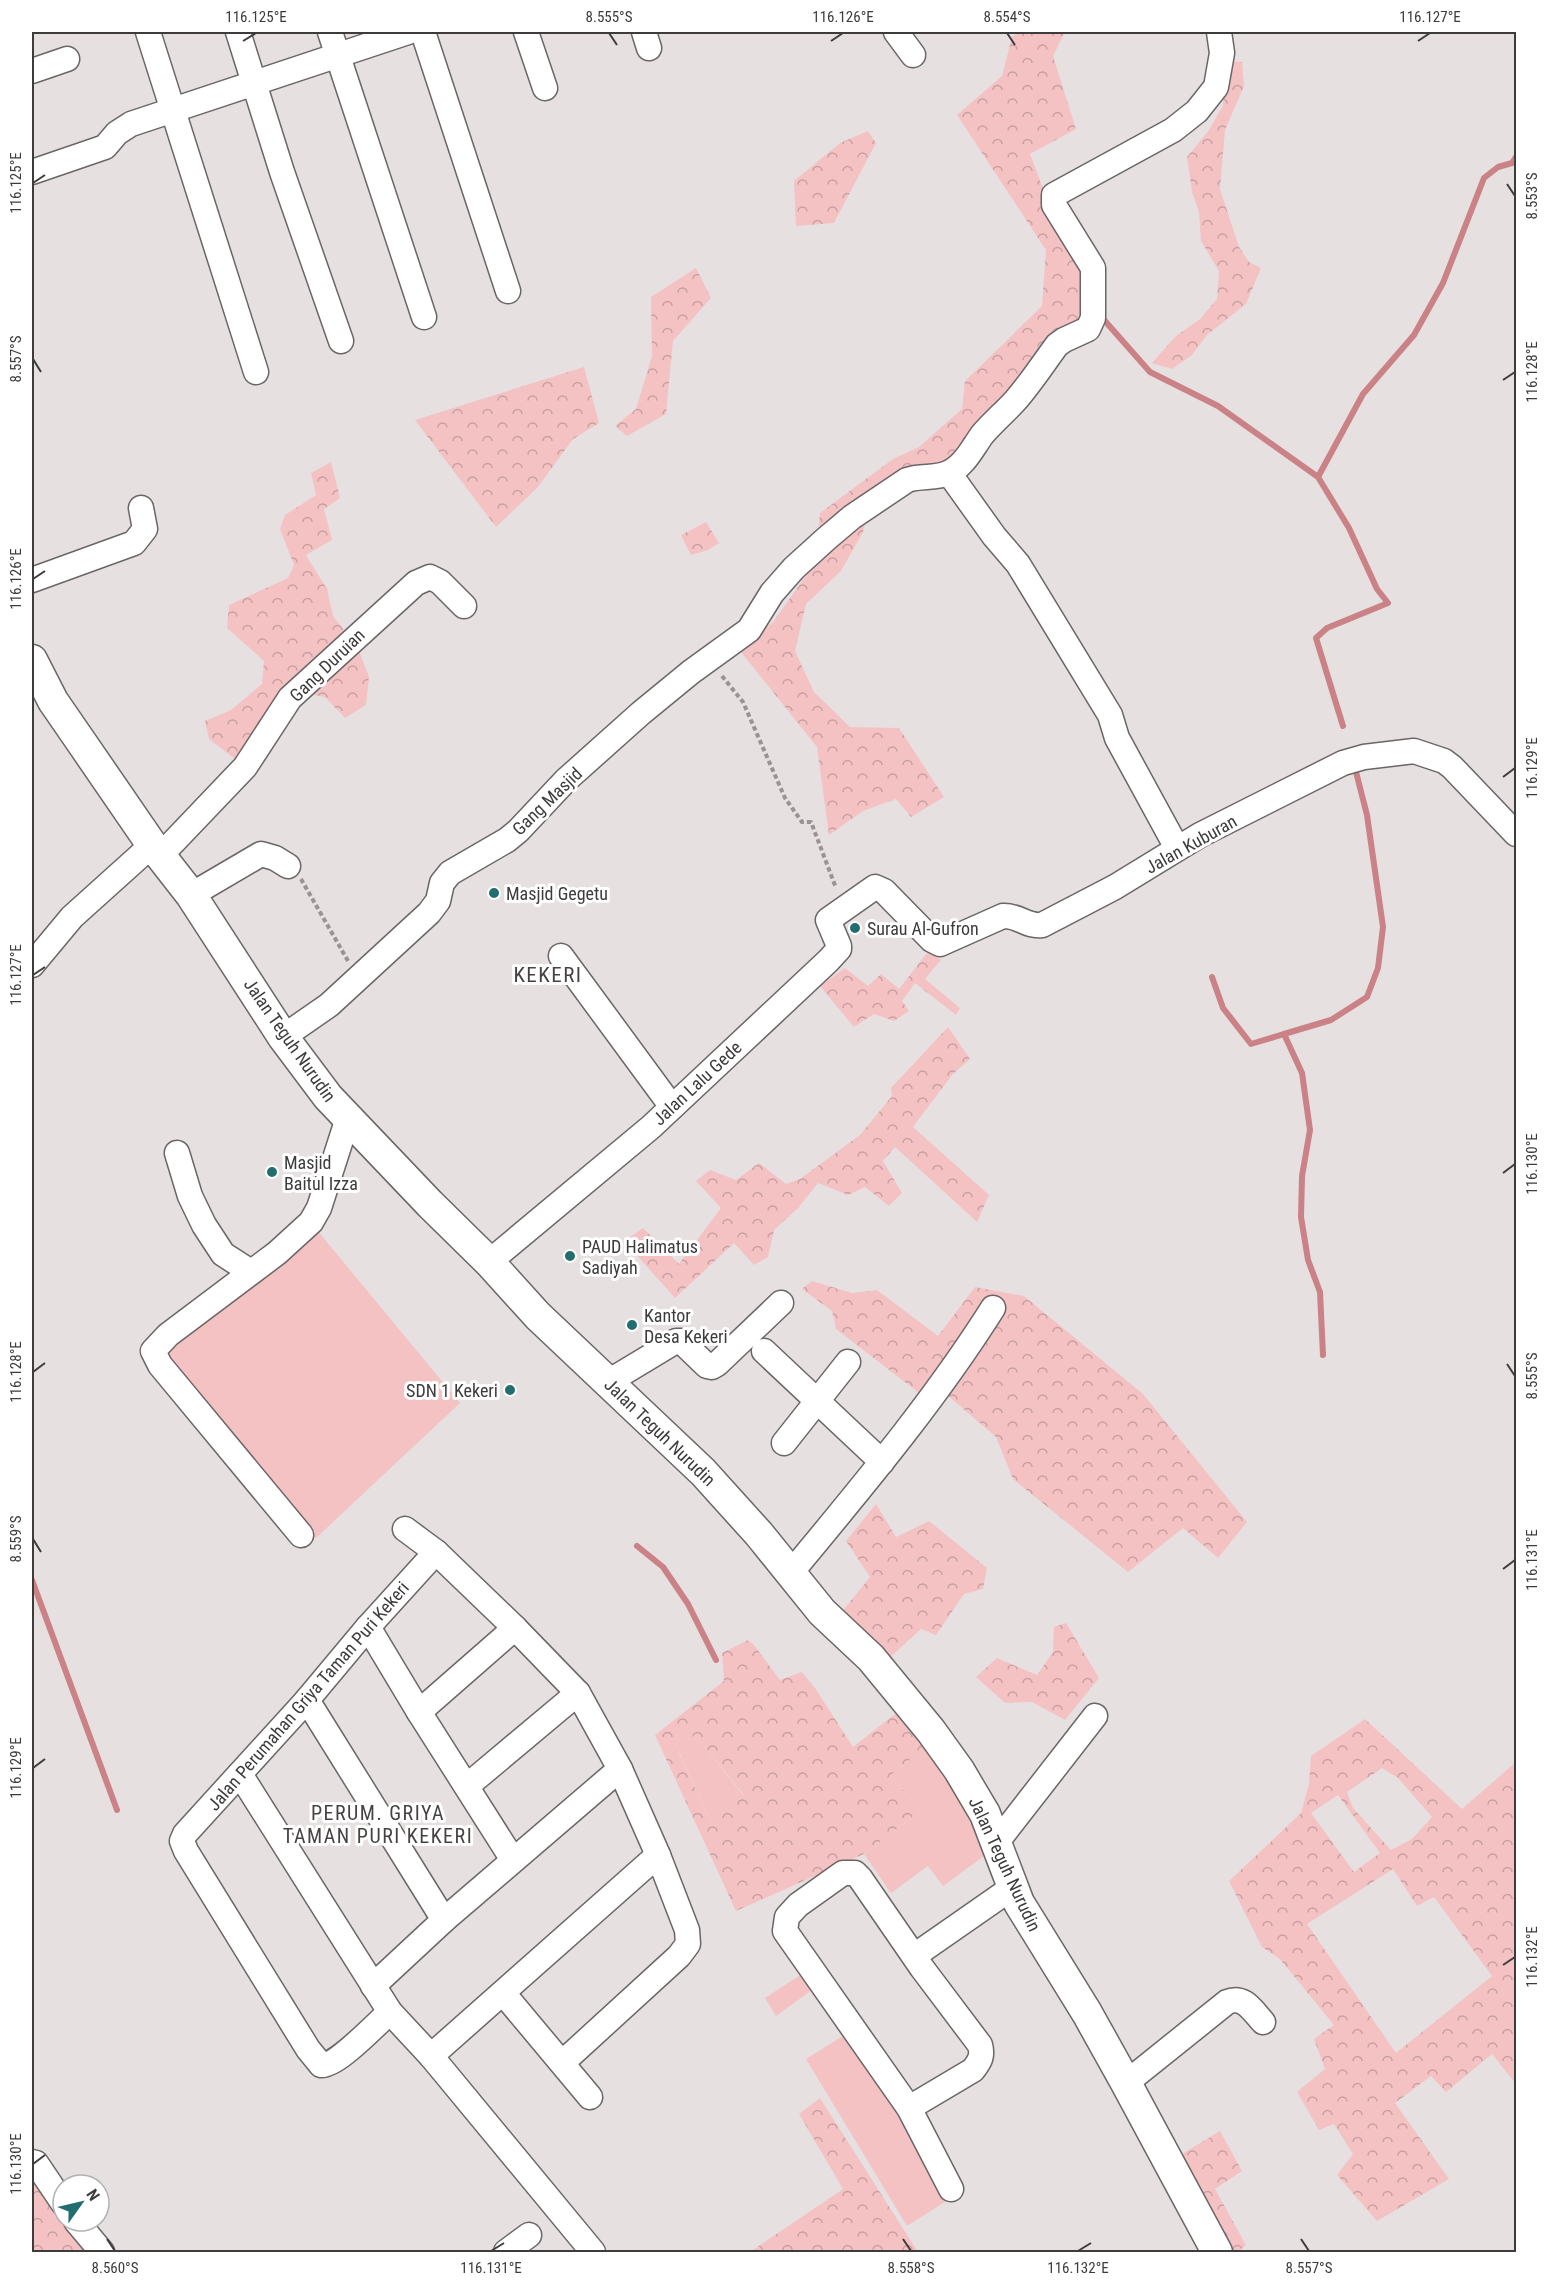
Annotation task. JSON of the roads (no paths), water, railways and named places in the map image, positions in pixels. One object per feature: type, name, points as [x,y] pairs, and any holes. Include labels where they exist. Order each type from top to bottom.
[{"type":"street","points":[[148,32],[256,372]]},
{"type":"street","points":[[238,32],[282,172],[341,341]]},
{"type":"street","points":[[330,32],[424,316]]},
{"type":"street","points":[[32,172],[105,147],[117,133],[131,124],[408,32]]},
{"type":"street","points":[[423,32],[508,291]]},
{"type":"street","points":[[526,32],[545,88]]},
{"type":"street","points":[[896,32],[913,55]]},
{"type":"street","points":[[1177,848],[1116,738],[1110,715],[1031,584],[949,473],[969,455],[983,434],[1016,400],[1057,345],[1064,339],[1088,329],[1091,323],[1093,267],[1054,205],[1054,195],[1173,130],[1197,111],[1216,87],[1222,52],[1220,32]]},
{"type":"street","points":[[32,71],[67,59]]},
{"type":"street","points":[[32,155],[100,131],[117,133]]},
{"type":"street","name":"Gang Masjid","points":[[283,1037],[329,1005],[432,910],[438,901],[442,883],[450,873],[511,836],[566,780],[641,713],[708,659],[749,630],[772,593],[794,568],[852,517],[907,480],[916,477],[933,478],[949,473]]},
{"type":"street","points":[[32,580],[134,543],[145,529],[141,508]]},
{"type":"street","name":"Gang Duruian","points":[[156,850],[245,767],[290,698],[416,583],[430,577],[440,582],[464,606]]},
{"type":"street","name":"Jalan Teguh Nurudin","points":[[32,660],[53,701],[156,850],[191,895],[283,1037],[328,1097],[489,1262],[538,1316],[725,1495],[822,1612],[871,1658],[931,1731],[984,1814],[997,1842],[1016,1895],[1126,2083],[1217,2253]]},
{"type":"street","name":"Jalan Kuburan","points":[[866,893],[878,887],[932,940],[944,944],[1003,916],[1016,917],[1031,926],[1042,925],[1115,887],[1177,848],[1343,763],[1403,750],[1424,753],[1452,767],[1516,834]]},
{"type":"street","points":[[32,965],[72,917],[156,850]]},
{"type":"street","points":[[191,895],[261,854],[288,866]]},
{"type":"street","name":"Jalan Lalu Gede","points":[[489,1262],[595,1175],[672,1107],[839,949],[838,941],[827,922],[830,917],[866,893]]},
{"type":"street","points":[[561,956],[672,1107]]},
{"type":"street","points":[[301,1535],[160,1365],[153,1351],[168,1335],[277,1253],[311,1222],[319,1208],[348,1118]]},
{"type":"street","points":[[177,1153],[190,1196],[204,1225],[223,1254],[251,1272]]},
{"type":"street","points":[[608,1382],[676,1341],[681,1341],[707,1366],[712,1367],[781,1303]]},
{"type":"street","points":[[790,1574],[882,1462],[954,1367],[993,1308]]},
{"type":"street","points":[[764,1351],[882,1462]]},
{"type":"street","points":[[784,1443],[848,1362]]},
{"type":"street","points":[[405,1529],[436,1552],[515,1628],[578,1694],[620,1769],[658,1855],[687,1930],[688,1944],[679,1956],[562,2063]]},
{"type":"street","name":"Jalan Perumahan Griya Taman Puri Kekeri","points":[[390,2012],[330,2064],[321,2065],[308,2049],[182,1841],[185,1834],[307,1700],[368,1627],[436,1552]]},
{"type":"street","points":[[368,1627],[513,1860]]},
{"type":"street","points":[[419,1712],[515,1628]]},
{"type":"street","points":[[467,1786],[578,1694]]},
{"type":"street","points":[[307,1700],[444,1920]]},
{"type":"street","points":[[997,1842],[1095,1716]]},
{"type":"street","points":[[373,1986],[444,1920],[620,1769]]},
{"type":"street","points":[[240,1774],[390,2012],[431,2056],[593,2253]]},
{"type":"street","points":[[431,2056],[658,1855]]},
{"type":"street","points":[[909,2108],[973,2070],[979,2063],[982,2053],[980,2045],[855,1873],[843,1873],[798,1905],[787,1917],[785,1931],[909,2108],[951,2189]]},
{"type":"street","points":[[918,1962],[1016,1895]]},
{"type":"street","points":[[503,1993],[590,2097]]},
{"type":"street","points":[[1126,2083],[1227,2002],[1239,1999],[1245,2002],[1263,2022]]},
{"type":"street","points":[[32,2162],[36,2163],[51,2185]]},
{"type":"street","points":[[86,2233],[102,2253]]},
{"type":"street","points":[[506,2253],[529,2235]]},
{"type":"waterway","points":[[1318,477],[1363,394],[1414,335],[1443,283],[1484,178],[1498,167],[1512,163],[1516,157]]},
{"type":"waterway","points":[[1105,321],[1150,372],[1218,406],[1318,477],[1349,528],[1377,589],[1388,603],[1327,628],[1316,638],[1343,726]]},
{"type":"waterway","points":[[1284,1034],[1331,1020],[1367,997],[1378,968],[1383,927],[1367,815],[1356,772]]},
{"type":"waterway","points":[[1212,977],[1223,1008],[1251,1044],[1284,1034],[1302,1073],[1310,1130],[1302,1176],[1301,1217],[1308,1260],[1320,1292],[1323,1355]]},
{"type":"waterway","points":[[637,1546],[663,1567],[688,1604],[716,1660]]},
{"type":"waterway","points":[[32,1580],[117,1810]]},
{"type":"place","name":"Masjid Gegetu","points":[[494,893]]},
{"type":"place","name":"Surau Al-Gufron","points":[[855,928]]},
{"type":"place","name":"Masjid Baitul Izza","points":[[272,1172]]},
{"type":"place","name":"PAUD Halimatus Sadiyah","points":[[570,1256]]},
{"type":"place","name":"Kantor Desa Kekeri","points":[[632,1325]]},
{"type":"place","name":"SDN 1 Kekeri","points":[[510,1390]]},
{"type":"district","name":"KEKERI","points":[[548,975]]},
{"type":"district","name":"PERUM. GRIYA TAMAN PURI KEKERI","points":[[378,1824]]}]
